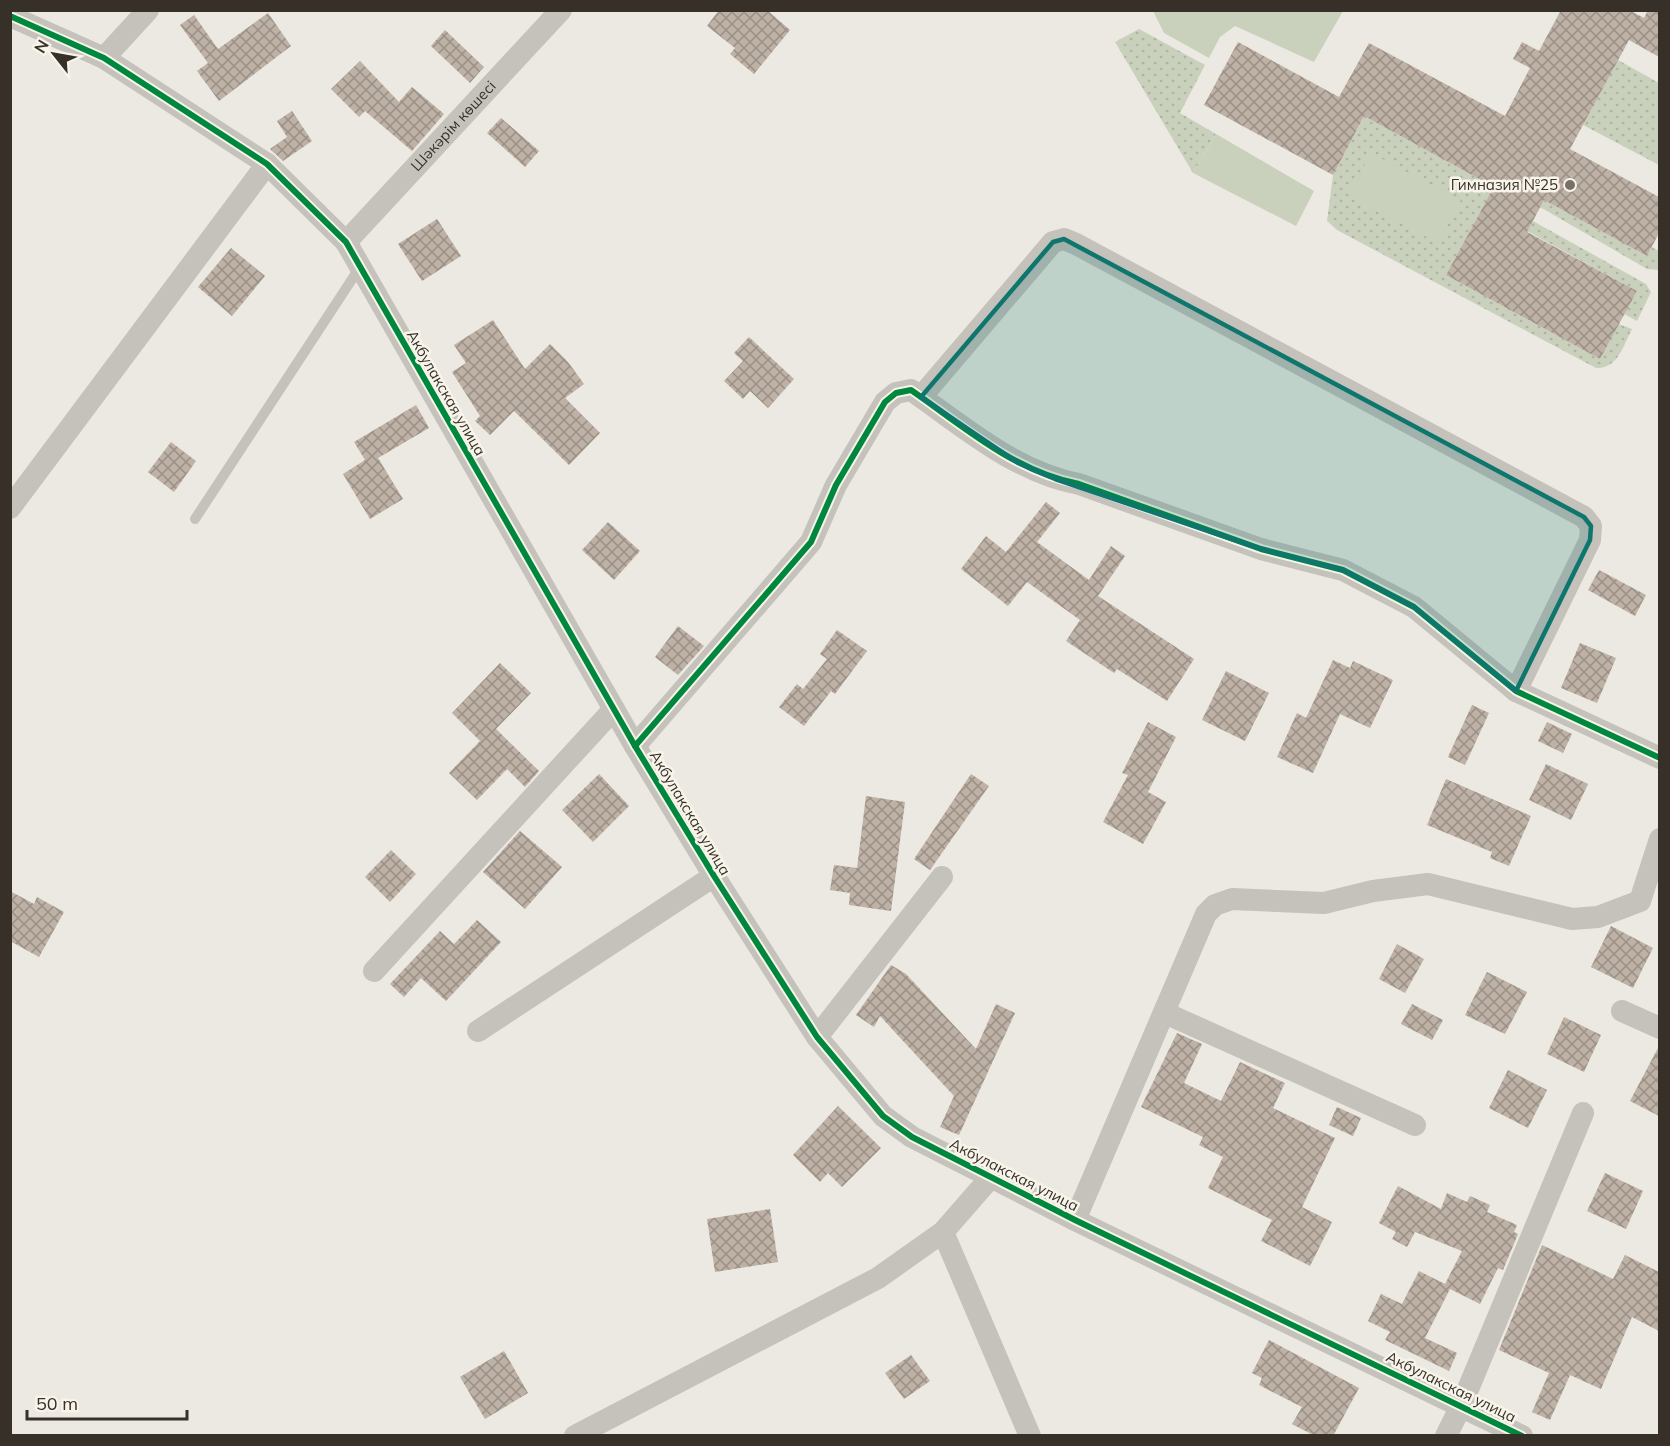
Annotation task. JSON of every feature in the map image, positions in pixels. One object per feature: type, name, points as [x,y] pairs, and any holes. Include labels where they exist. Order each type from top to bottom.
[{"type":"street","points":[[104,58],[148,10]]},
{"type":"street","name":"Шәкәрім көшесі","points":[[346,242],[561,10]]},
{"type":"street","name":"Акбулакская улица","points":[[10,16],[104,58],[267,164],[346,242],[635,746],[714,876],[817,1037],[883,1116],[912,1137],[1075,1220],[1522,1436]]},
{"type":"street","points":[[10,508],[267,164]]},
{"type":"street","points":[[921,397],[1053,242],[1064,239],[1076,244],[1584,517],[1591,526],[1590,540],[1516,691]]},
{"type":"street","points":[[635,746],[811,542],[836,485],[885,402],[896,393],[911,390],[1018,463],[1055,479],[1078,484],[1261,549],[1343,570],[1414,607],[1516,691],[1659,758]]},
{"type":"street","points":[[374,971],[614,709]]},
{"type":"street","points":[[1075,1220],[1206,914],[1215,905],[1232,899],[1324,903],[1373,891],[1428,884],[1572,919],[1598,917],[1640,901],[1659,839]]},
{"type":"street","points":[[478,1031],[714,876]]},
{"type":"street","points":[[817,1037],[942,877]]},
{"type":"street","points":[[1622,1011],[1659,1028]]},
{"type":"street","points":[[1165,1013],[1414,1125]]},
{"type":"street","points":[[1446,1436],[1461,1406],[1584,1113]]},
{"type":"street","points":[[575,1436],[878,1278],[943,1232],[991,1177]]},
{"type":"street","points":[[943,1232],[1030,1436]]},
{"type":"lane","points":[[195,519],[360,267]]},
{"type":"highlighted area","points":[[1064,239],[1584,517],[1591,526],[1590,540],[1516,691],[1414,607],[1343,570],[1261,549],[1055,479],[1018,463],[921,397],[1053,242]]},
{"type":"green space","points":[[1153,11],[1343,11],[1314,62],[1235,26],[1220,37],[1209,58],[1164,33]]},
{"type":"green space","points":[[1139,29],[1205,65],[1180,113],[1216,134],[1193,173],[1115,42]]},
{"type":"green space","points":[[1618,60],[1659,83],[1659,165],[1583,125]]},
{"type":"green space","points":[[1364,116],[1472,175],[1525,146],[1483,208],[1446,275],[1600,359],[1619,324],[1632,329],[1615,361],[1610,365],[1596,368],[1337,230],[1327,221],[1333,175]]},
{"type":"green space","points":[[1216,134],[1314,191],[1296,226],[1193,173]]},
{"type":"green space","points":[[1371,153],[1461,200],[1438,243],[1348,196]]},
{"type":"green space","points":[[1544,200],[1647,256],[1652,247],[1659,251],[1659,270],[1647,269],[1540,207]]},
{"type":"green space","points":[[1533,221],[1646,284],[1651,292],[1637,321],[1624,314],[1637,291],[1527,231]]},
{"type":"building","points":[[719,10],[767,10],[790,30],[754,74],[730,54],[735,48],[707,26]]},
{"type":"building","name":"Гимназия №25","points":[[1561,10],[1629,10],[1644,18],[1648,10],[1659,10],[1659,57],[1629,40],[1570,149],[1659,197],[1659,233],[1647,256],[1544,200],[1527,232],[1637,291],[1600,359],[1446,275],[1494,187],[1364,116],[1333,175],[1204,105],[1238,42],[1339,97],[1369,43],[1505,116],[1530,68],[1513,59],[1522,42],[1539,51]]},
{"type":"building","points":[[268,13],[291,46],[219,101],[197,71],[208,63],[180,25],[194,15],[218,49]]},
{"type":"building","points":[[445,30],[484,67],[470,83],[431,46]]},
{"type":"building","points":[[360,61],[399,102],[412,87],[444,114],[412,151],[365,111],[359,117],[331,89]]},
{"type":"building","points":[[292,111],[312,141],[283,161],[270,149],[287,137],[277,121]]},
{"type":"building","points":[[501,118],[539,151],[525,167],[487,133]]},
{"type":"building","points":[[437,219],[461,256],[422,281],[398,244]]},
{"type":"building","points":[[231,248],[265,276],[232,316],[198,287]]},
{"type":"building","points":[[493,320],[525,369],[550,344],[568,362],[584,384],[565,398],[600,433],[569,465],[514,411],[490,435],[475,421],[480,416],[452,372],[466,363],[454,345]]},
{"type":"building","points":[[749,337],[794,379],[768,408],[750,391],[743,399],[724,381],[743,361],[734,353]]},
{"type":"building","points":[[416,405],[429,428],[378,458],[403,499],[370,519],[343,474],[365,460],[354,442]]},
{"type":"building","points":[[171,442],[196,461],[174,492],[148,472]]},
{"type":"building","points":[[1046,502],[1060,513],[1037,542],[1089,580],[1111,546],[1125,556],[1098,596],[1194,659],[1167,701],[1117,669],[1114,673],[1066,641],[1080,620],[1027,582],[1008,606],[961,569],[986,536],[1006,552]]},
{"type":"building","points":[[608,522],[640,551],[614,580],[582,550]]},
{"type":"building","points":[[1599,570],[1646,595],[1635,616],[1588,590]]},
{"type":"building","points":[[678,626],[704,646],[678,675],[655,657]]},
{"type":"building","points":[[837,630],[867,651],[835,694],[831,691],[804,726],[779,707],[797,684],[803,689],[827,659],[820,654]]},
{"type":"building","points":[[1580,643],[1616,658],[1597,703],[1561,688]]},
{"type":"building","points":[[1333,660],[1350,668],[1353,661],[1393,680],[1370,728],[1340,714],[1313,773],[1277,757],[1297,713],[1306,718]]},
{"type":"building","points":[[500,663],[531,693],[496,729],[539,771],[525,787],[507,769],[477,800],[449,773],[480,741],[452,713]]},
{"type":"building","points":[[1226,671],[1269,693],[1245,741],[1202,720]]},
{"type":"building","points":[[1472,705],[1489,713],[1465,765],[1448,757]]},
{"type":"building","points":[[1148,722],[1176,737],[1148,792],[1166,802],[1143,844],[1103,822],[1128,775],[1122,773]]},
{"type":"building","points":[[1547,722],[1572,734],[1563,753],[1538,741]]},
{"type":"building","points":[[1546,764],[1588,784],[1571,820],[1529,800]]},
{"type":"building","points":[[599,774],[629,806],[593,842],[562,810]]},
{"type":"building","points":[[971,774],[989,786],[930,870],[914,859]]},
{"type":"building","points":[[1446,779],[1531,816],[1509,866],[1490,858],[1492,852],[1427,825]]},
{"type":"building","points":[[866,796],[905,802],[891,911],[849,905],[850,893],[830,890],[834,865],[857,868]]},
{"type":"building","points":[[520,831],[562,867],[525,909],[483,872]]},
{"type":"building","points":[[391,850],[416,874],[390,902],[365,877]]},
{"type":"building","points":[[10,891],[34,904],[37,897],[64,912],[39,957],[10,941]]},
{"type":"building","points":[[477,920],[501,942],[446,1001],[421,978],[404,997],[390,984],[440,931],[454,944]]},
{"type":"building","points":[[1611,926],[1653,948],[1633,988],[1591,967]]},
{"type":"building","points":[[1397,944],[1424,959],[1405,993],[1379,979]]},
{"type":"building","points":[[891,965],[906,974],[976,1049],[996,1004],[1015,1013],[959,1135],[940,1127],[954,1096],[880,1016],[874,1027],[856,1015]]},
{"type":"building","points":[[1487,972],[1527,992],[1505,1034],[1465,1015]]},
{"type":"building","points":[[1412,1004],[1443,1020],[1432,1040],[1401,1024]]},
{"type":"building","points":[[1564,1017],[1601,1035],[1584,1072],[1547,1054]]},
{"type":"building","points":[[1177,1033],[1202,1044],[1184,1083],[1221,1101],[1240,1062],[1285,1083],[1273,1108],[1335,1138],[1302,1207],[1332,1222],[1310,1266],[1261,1241],[1272,1220],[1208,1188],[1223,1157],[1199,1145],[1203,1137],[1141,1107]]},
{"type":"building","points":[[1659,1046],[1659,1116],[1630,1101]]},
{"type":"building","points":[[1508,1070],[1547,1090],[1528,1128],[1489,1108]]},
{"type":"building","points":[[838,1106],[881,1148],[842,1187],[828,1173],[820,1182],[793,1155]]},
{"type":"building","points":[[1337,1107],[1361,1118],[1353,1136],[1329,1125]]},
{"type":"building","points":[[1605,1173],[1643,1191],[1626,1229],[1587,1211]]},
{"type":"building","points":[[1398,1186],[1441,1209],[1447,1193],[1467,1202],[1470,1196],[1490,1205],[1487,1212],[1517,1225],[1514,1232],[1518,1234],[1503,1270],[1498,1268],[1480,1304],[1450,1289],[1425,1338],[1457,1353],[1449,1371],[1385,1340],[1390,1332],[1368,1321],[1381,1294],[1402,1304],[1419,1271],[1445,1284],[1462,1251],[1415,1232],[1407,1247],[1392,1239],[1396,1232],[1379,1223]]},
{"type":"building","points":[[770,1209],[778,1262],[715,1272],[707,1219]]},
{"type":"building","points":[[1542,1245],[1613,1279],[1625,1255],[1659,1272],[1659,1331],[1632,1317],[1601,1389],[1570,1375],[1550,1420],[1532,1412],[1549,1373],[1499,1350]]},
{"type":"building","points":[[1269,1340],[1359,1388],[1333,1436],[1315,1436],[1292,1424],[1302,1407],[1259,1385],[1262,1378],[1252,1373]]},
{"type":"building","points":[[504,1351],[528,1393],[485,1419],[460,1377]]},
{"type":"building","points":[[911,1355],[930,1381],[904,1399],[885,1373]]},
{"type":"cycle path","points":[[10,16],[104,58],[267,164],[346,242],[635,746],[714,876],[817,1037],[883,1116],[912,1137],[1075,1220],[1522,1436]]},
{"type":"cycle path","points":[[635,746],[811,542],[836,485],[885,402],[896,393],[911,390],[990,446],[1033,469],[1261,549],[1343,570],[1414,607],[1516,691],[1660,758]]},
{"type":"place","name":"Гимназия №25","points":[[1570,185]]}]
